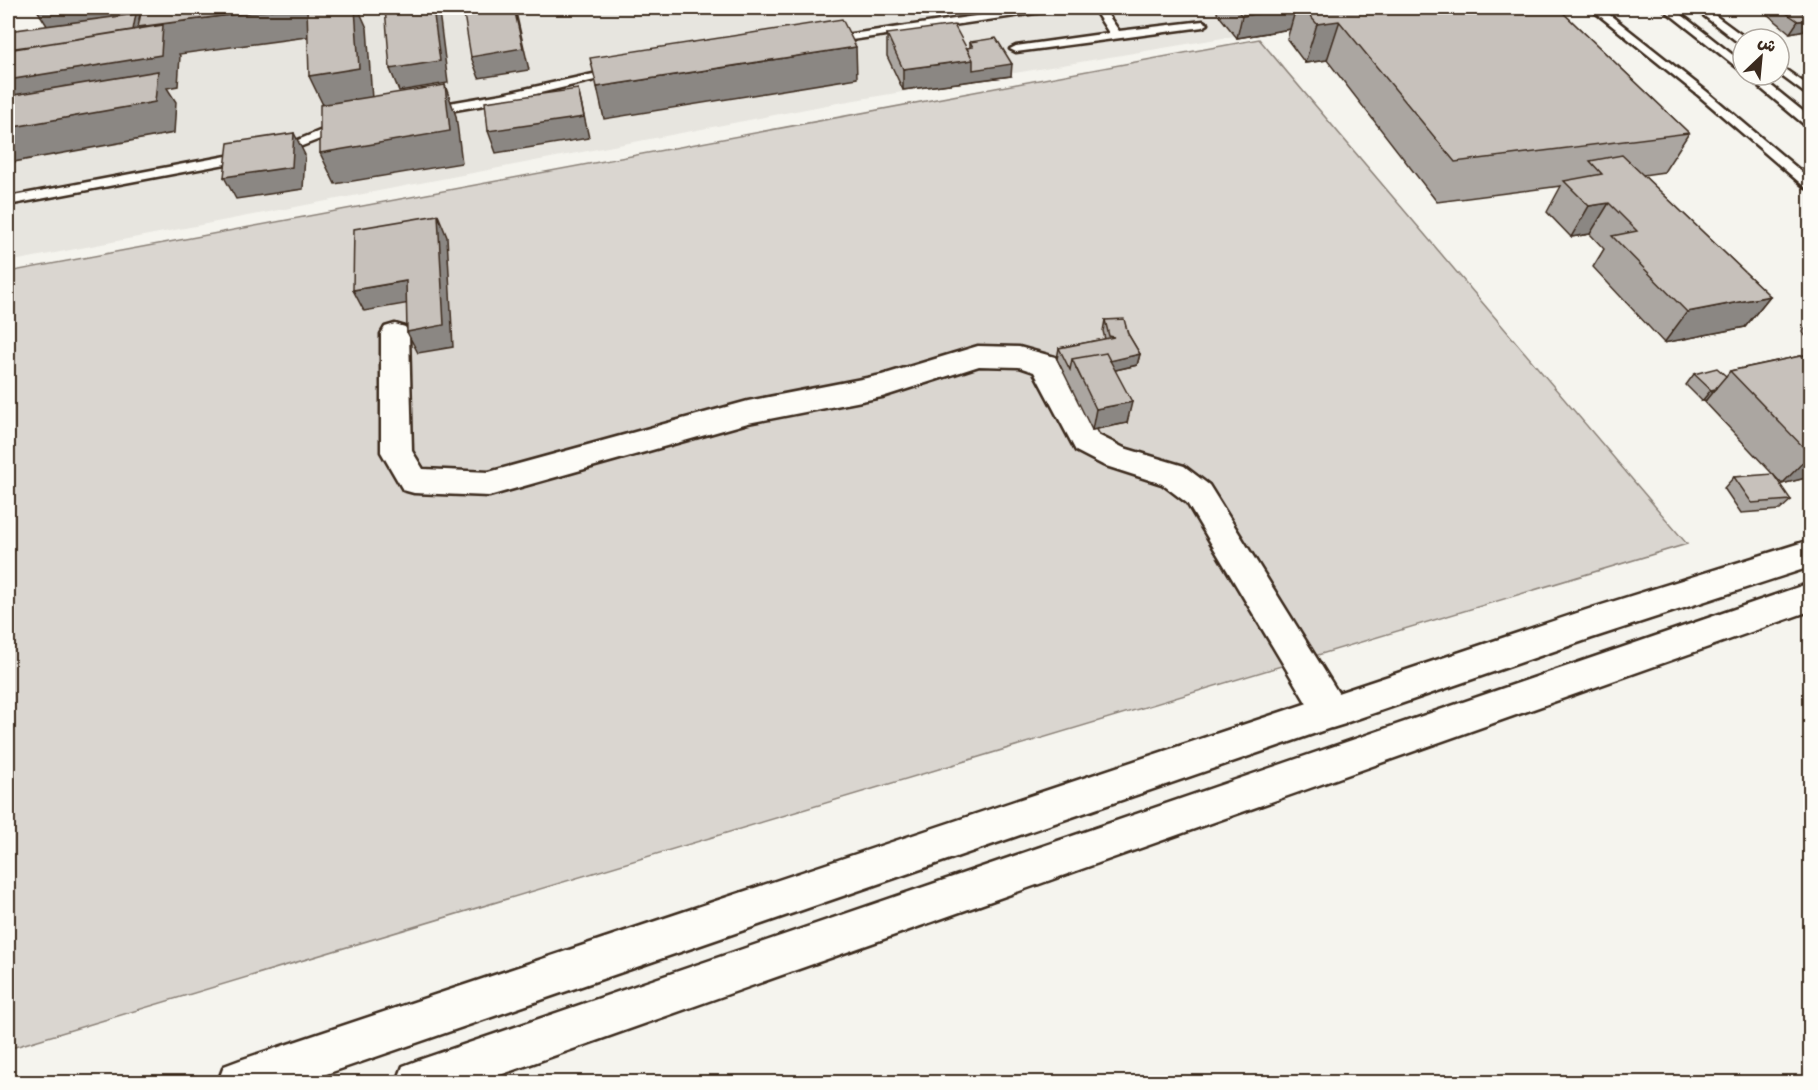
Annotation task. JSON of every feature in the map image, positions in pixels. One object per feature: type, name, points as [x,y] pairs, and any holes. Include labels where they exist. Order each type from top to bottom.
[{"type":"street","points":[[395,334],[397,452],[414,481],[452,483],[489,484],[748,412],[882,386],[978,356],[1019,357],[1045,364],[1087,443],[1114,457],[1173,475],[1198,494],[1332,712]]},
{"type":"street","points":[[240,1083],[1592,623],[1810,554]]},
{"type":"street","points":[[419,1083],[1810,597]]},
{"type":"lane","points":[[823,41],[1011,10],[1049,8]]},
{"type":"lane","points":[[1098,8],[1116,35]]},
{"type":"lane","points":[[1594,8],[1702,93],[1810,185]]},
{"type":"lane","points":[[1667,8],[1731,59]]},
{"type":"lane","points":[[1698,8],[1731,32]]},
{"type":"lane","points":[[1017,49],[1203,24]]},
{"type":"lane","points":[[422,112],[502,98],[586,77],[633,70]]},
{"type":"lane","points":[[1791,77],[1810,92]]},
{"type":"lane","points":[[1766,87],[1810,123]]},
{"type":"lane","points":[[8,201],[288,148],[330,128],[353,124]]},
{"type":"shaded area","points":[[235,8],[1401,8],[837,103],[8,262],[8,44]]},
{"type":"shaded area","points":[[1259,39],[1687,544],[8,1049],[8,272]]},
{"type":"building","points":[[142,8],[283,8],[138,27]]},
{"type":"building","points":[[307,8],[355,8],[359,68],[309,76]]},
{"type":"building","points":[[385,8],[433,8],[440,61],[390,69]]},
{"type":"building","points":[[463,8],[514,8],[523,48],[471,57]]},
{"type":"building","points":[[1235,8],[1296,8],[1242,16]]},
{"type":"building","points":[[1303,8],[1558,8],[1689,133],[1455,162],[1339,21],[1317,24]]},
{"type":"building","points":[[1779,8],[1796,8],[1810,20],[1798,21]]},
{"type":"building","points":[[136,14],[133,30],[8,49],[8,31]]},
{"type":"building","points":[[842,19],[856,47],[597,87],[590,58]]},
{"type":"building","points":[[163,25],[161,55],[8,80],[8,50]]},
{"type":"building","points":[[954,25],[973,60],[903,69],[887,34]]},
{"type":"building","points":[[996,38],[1012,64],[973,70],[973,60],[967,48],[973,47],[970,42]]},
{"type":"building","points":[[158,71],[155,102],[8,128],[8,96]]},
{"type":"building","points":[[445,85],[450,131],[320,153],[320,105]]},
{"type":"building","points":[[578,89],[584,117],[488,131],[485,102]]},
{"type":"building","points":[[294,133],[292,167],[224,177],[228,143]]},
{"type":"building","points":[[1622,155],[1770,296],[1687,312],[1612,236],[1637,231],[1609,203],[1589,206],[1564,181],[1602,174],[1590,161]]},
{"type":"building","points":[[438,215],[444,325],[407,332],[406,281],[353,290],[354,229]]},
{"type":"building","points":[[1124,319],[1128,334],[1140,354],[1110,361],[1106,353],[1072,359],[1070,370],[1059,348],[1114,337],[1109,336],[1105,320]]},
{"type":"building","points":[[1106,353],[1132,402],[1096,409],[1072,359]]},
{"type":"building","points":[[1810,354],[1810,454],[1730,371]]},
{"type":"building","points":[[1717,368],[1726,376],[1715,389],[1711,390],[1694,374]]},
{"type":"building","points":[[1773,474],[1791,500],[1752,503],[1734,477]]}]
